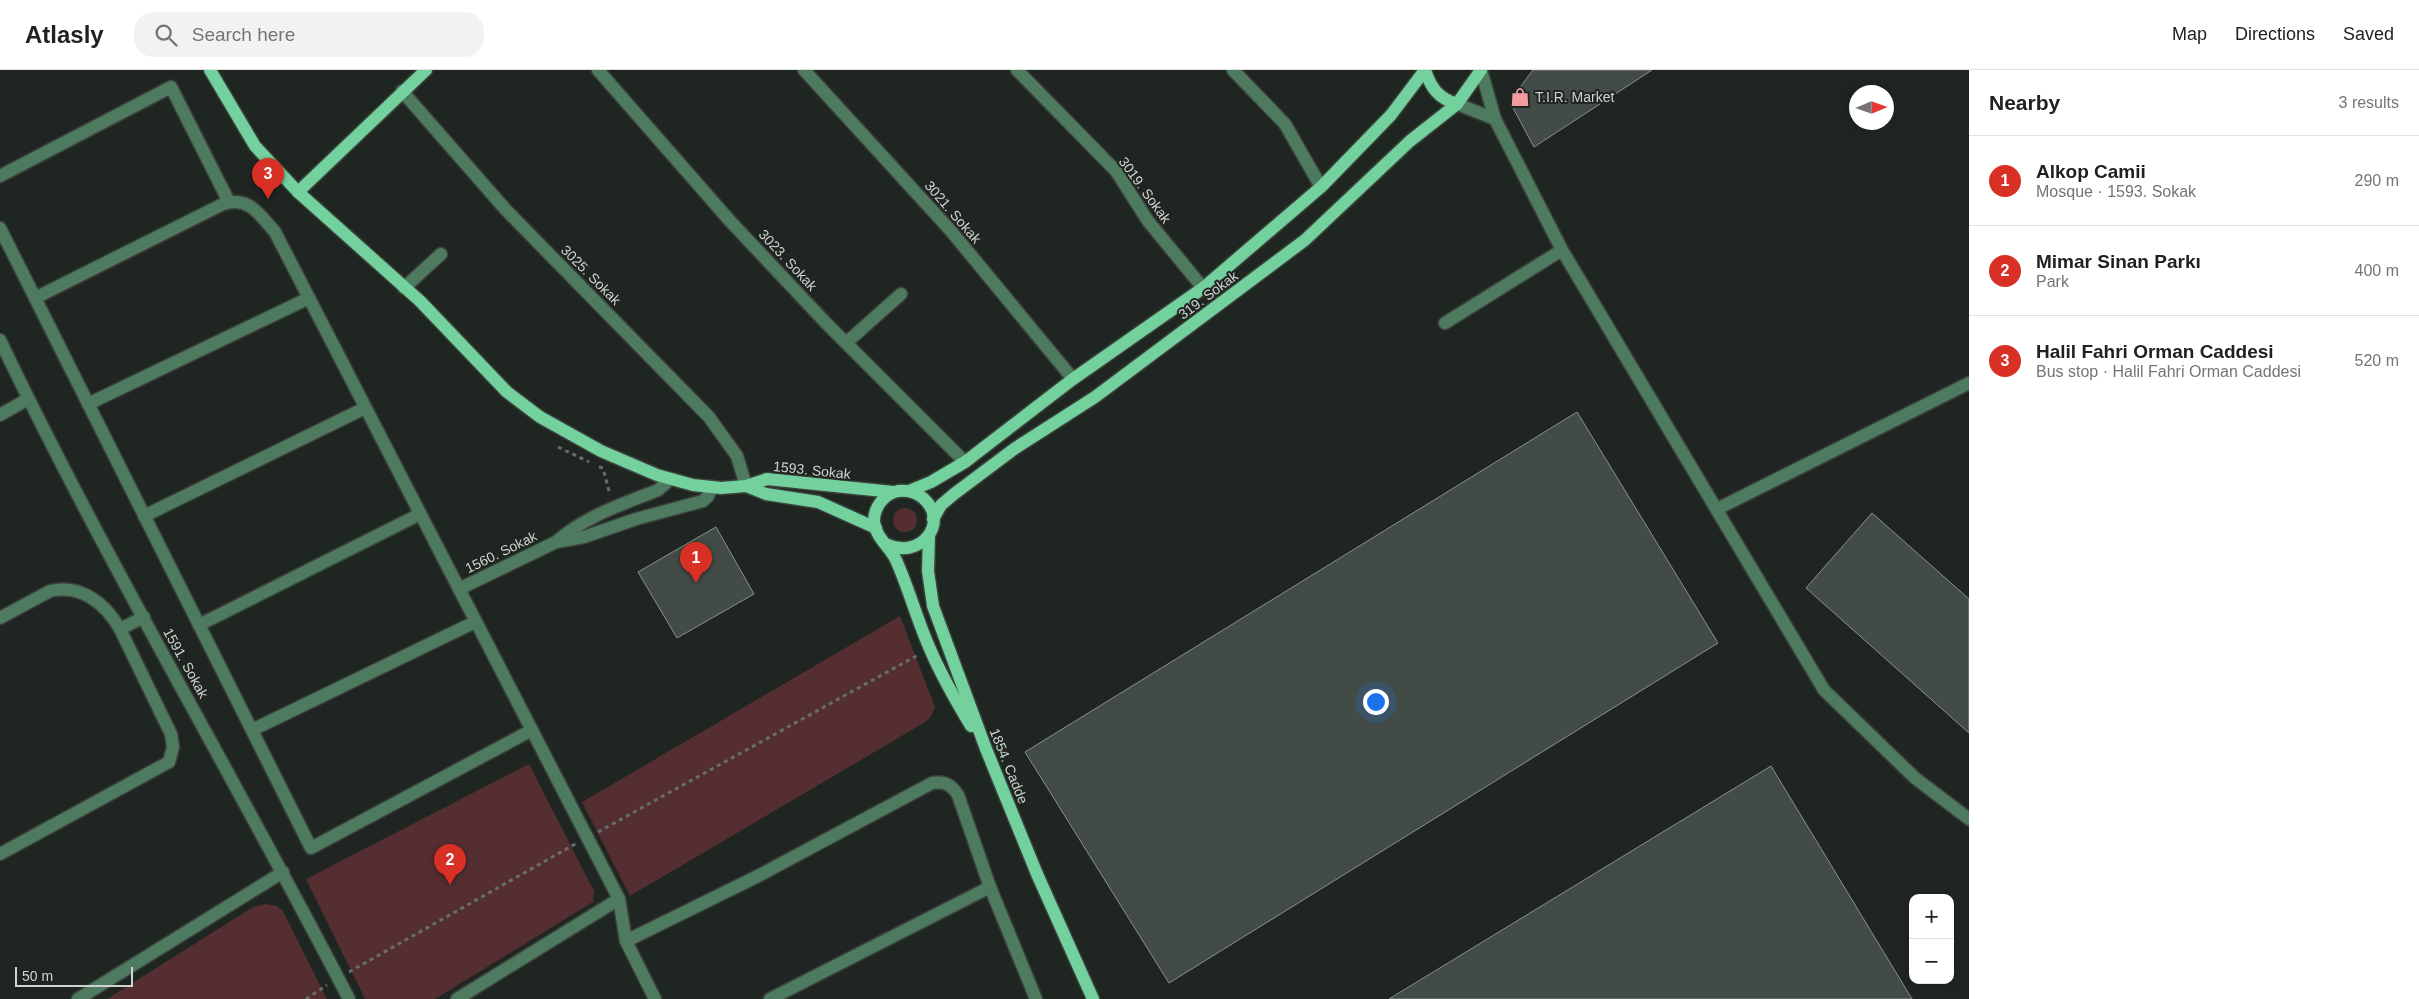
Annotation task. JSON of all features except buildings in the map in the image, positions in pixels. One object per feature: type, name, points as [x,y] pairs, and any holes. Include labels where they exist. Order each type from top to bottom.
[{"type":"main road","points":[[210,70],[255,146],[298,192],[404,288],[523,406],[601,451],[667,478],[693,486],[746,486]]},
{"type":"main road","points":[[298,192],[426,70]]},
{"type":"main road","points":[[1425,70],[1434,91],[1443,98],[1457,104]]},
{"type":"main road","name":"319. Sokak","points":[[908,491],[931,482],[965,462],[1073,379],[1203,288],[1321,187],[1391,115],[1425,70]]},
{"type":"main road","name":"319. Sokak","points":[[933,519],[941,505],[1014,449],[1095,397],[1305,240],[1410,141],[1457,104],[1481,70]]},
{"type":"main road","name":"1593. Sokak","points":[[746,486],[768,479],[893,492]]},
{"type":"main road","name":"1593. Sokak","points":[[746,486],[766,494],[818,502],[876,528]]},
{"type":"main road","points":[[886,544],[905,550],[923,543],[929,535],[933,519],[928,503],[922,497],[908,491],[893,492],[880,503],[874,520],[876,528],[900,570],[930,649],[962,711],[986,749]]},
{"type":"main road","name":"1854. Cadde","points":[[929,535],[928,571],[932,600],[986,749],[1093,999]]},
{"type":"street","name":"3023. Sokak","points":[[598,70],[730,221],[846,343],[965,462]]},
{"type":"street","name":"3021. Sokak","points":[[804,70],[951,231],[1073,379]]},
{"type":"street","name":"3019. Sokak","points":[[1017,70],[1116,170],[1148,222],[1203,288]]},
{"type":"street","points":[[1233,70],[1285,124],[1321,187]]},
{"type":"street","points":[[1481,70],[1495,118],[1562,250],[1824,690],[1915,778],[1969,819]]},
{"type":"street","points":[[0,176],[171,87],[229,202]]},
{"type":"street","name":"3025. Sokak","points":[[402,91],[506,210],[709,417],[737,456],[746,486]]},
{"type":"street","points":[[1457,104],[1495,118]]},
{"type":"street","points":[[35,298],[235,200],[244,202],[259,214],[275,232],[619,899],[626,941],[655,999]]},
{"type":"street","points":[[0,228],[311,848],[532,730]]},
{"type":"street","points":[[1445,323],[1562,250]]},
{"type":"street","points":[[404,288],[441,254]]},
{"type":"street","points":[[846,343],[901,294]]},
{"type":"street","points":[[88,404],[309,298]]},
{"type":"street","name":"1591. Sokak","points":[[0,340],[28,399],[283,872],[349,999]]},
{"type":"street","points":[[1716,509],[1969,383]]},
{"type":"street","points":[[0,415],[28,399]]},
{"type":"street","points":[[144,516],[365,408]]},
{"type":"street","points":[[556,542],[571,528],[658,490],[666,483],[667,478]]},
{"type":"street","points":[[556,542],[584,537],[636,519],[703,500],[708,496],[712,487]]},
{"type":"street","points":[[626,503],[624,507],[625,516],[628,519],[636,519]]},
{"type":"street","points":[[199,625],[420,514]]},
{"type":"street","name":"1560. Sokak","points":[[459,589],[556,542]]},
{"type":"street","points":[[0,618],[50,591],[67,589],[86,594],[96,600],[114,618],[120,629],[171,734],[173,746],[169,762],[0,854]]},
{"type":"street","points":[[120,629],[144,617]]},
{"type":"street","points":[[252,730],[476,622]]},
{"type":"street","points":[[626,941],[758,876],[932,783],[941,782],[948,784],[958,795],[990,887],[1036,999]]},
{"type":"street","points":[[78,999],[283,872]]},
{"type":"street","points":[[770,999],[990,887]]},
{"type":"street","points":[[457,999],[619,899]]},
{"type":"path","points":[[558,447],[603,468],[613,504]]},
{"type":"path","points":[[596,832],[930,649]]},
{"type":"path","points":[[346,974],[580,842]]},
{"type":"path","points":[[306,999],[330,984]]},
{"type":"shaded area","points":[[905,508],[910,509],[916,515],[916,525],[910,531],[905,532],[900,531],[894,525],[893,520],[894,515],[900,509]]},
{"type":"shaded area","points":[[900,616],[935,707],[930,718],[630,896],[582,802]]},
{"type":"shaded area","points":[[529,764],[594,891],[593,902],[435,999],[365,999],[306,879]]},
{"type":"shaded area","points":[[266,904],[277,906],[283,911],[327,999],[107,999],[253,907]]},
{"type":"place","name":"T.I.R. Market","points":[[1520,97]]},
{"type":"place","name":"Halil Fahri Orman Caddesi","points":[[268,199]]},
{"type":"place","name":"Alkop Camii","points":[[696,583]]},
{"type":"place","name":"Mimar Sinan Parkı","points":[[450,885]]}]
